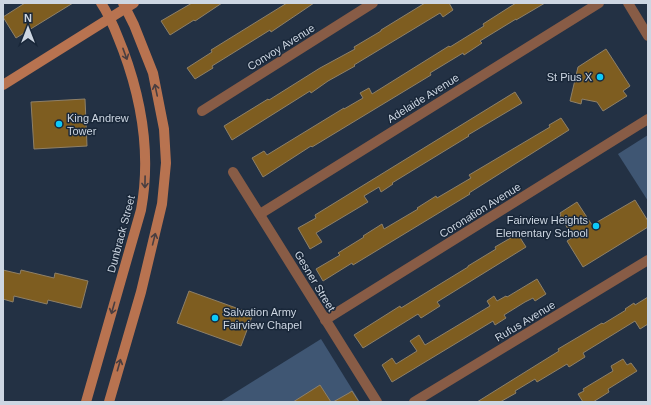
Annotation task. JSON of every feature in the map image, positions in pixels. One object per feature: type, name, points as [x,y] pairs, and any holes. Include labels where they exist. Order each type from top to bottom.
[{"type":"main road","name":"Dunbrack Street","points":[[86,402],[141,210],[145,190],[145,141],[141,110],[129,67],[111,18],[101,3]]},
{"type":"main road","points":[[3,85],[111,18],[128,5],[134,25],[153,73],[164,129],[166,163],[162,204],[141,292],[109,402]]},
{"type":"street","name":"Convoy Avenue","points":[[202,111],[373,3]]},
{"type":"street","name":"Adelaide Avenue","points":[[260,214],[599,3]]},
{"type":"street","points":[[628,3],[648,36]]},
{"type":"street","name":"Coronation Avenue","points":[[325,320],[648,119]]},
{"type":"street","name":"Gesner Street","points":[[233,172],[377,402]]},
{"type":"street","name":"Rufus Avenue","points":[[414,402],[648,260]]},
{"type":"shaded area","points":[[648,135],[648,201],[618,154]]},
{"type":"shaded area","points":[[321,339],[360,402],[220,402]]},
{"type":"building","points":[[25,3],[73,3],[16,38],[3,17]]},
{"type":"building","points":[[192,3],[222,3],[170,35],[161,21]]},
{"type":"building","points":[[287,3],[314,3],[271,32],[270,30],[212,66],[213,68],[195,79],[187,68],[212,52],[211,50]]},
{"type":"building","points":[[425,3],[449,3],[453,10],[443,17],[440,13],[232,140],[224,126],[320,68],[355,49],[354,47]]},
{"type":"building","points":[[516,3],[545,3],[480,41],[482,43],[464,55],[463,53],[430,73],[431,75],[312,147],[311,146],[263,177],[252,158],[264,151],[267,155],[363,98],[360,93],[369,88],[372,94],[484,26],[483,24]]},
{"type":"building","name":"St Pius X","points":[[606,49],[630,86],[623,91],[627,96],[603,111],[597,102],[582,99],[581,104],[570,101],[578,67]]},
{"type":"building","points":[[515,92],[522,103],[468,135],[469,136],[392,183],[393,184],[381,192],[379,187],[364,196],[368,202],[316,233],[322,242],[310,249],[298,228],[316,218],[315,215]]},
{"type":"building","name":"King Andrew Tower","points":[[85,99],[87,146],[34,149],[31,102]]},
{"type":"building","points":[[561,118],[569,130],[469,193],[470,194],[353,265],[352,263],[323,281],[316,269],[340,255],[338,253],[382,224],[384,229],[418,209],[417,208],[436,196],[437,198],[471,178],[469,175],[550,127],[549,125]]},
{"type":"building","points":[[635,200],[648,221],[648,227],[583,267],[567,241],[573,237],[560,216],[560,213],[577,202],[592,225]]},
{"type":"building","points":[[514,236],[515,238],[519,236],[526,247],[437,302],[440,306],[421,318],[418,314],[363,348],[354,335],[400,306],[401,308],[468,267],[496,249],[495,247]]},
{"type":"building","points":[[3,270],[20,274],[21,270],[54,278],[55,273],[88,281],[81,308],[48,300],[47,304],[14,296],[13,302],[3,299]]},
{"type":"building","points":[[537,279],[546,294],[535,301],[533,298],[525,302],[504,315],[506,318],[495,325],[493,321],[392,382],[382,365],[392,358],[396,364],[417,351],[410,341],[419,335],[425,345],[490,306],[487,301],[494,296],[497,301],[506,296],[507,297]]},
{"type":"building","name":"Salvation Army Fairview Chapel","points":[[189,291],[253,314],[241,346],[177,323]]},
{"type":"building","points":[[648,297],[648,324],[640,329],[635,321],[583,353],[585,357],[569,367],[567,364],[537,382],[535,379],[515,391],[516,393],[500,402],[477,402],[559,351],[558,349],[602,323],[603,324],[626,310],[625,309],[634,303],[635,305]]},
{"type":"building","points":[[623,359],[627,365],[631,363],[637,371],[608,389],[609,392],[593,402],[583,402],[578,394],[584,391],[583,389],[613,371],[611,366]]},
{"type":"building","points":[[320,385],[331,402],[293,402]]},
{"type":"building","points":[[352,391],[359,402],[333,402],[349,393]]},
{"type":"place","name":"St Pius X","points":[[600,77]]},
{"type":"place","name":"King Andrew Tower","points":[[59,124]]},
{"type":"place","name":"Fairview Heights Elementary School","points":[[596,226]]},
{"type":"place","name":"Salvation Army Fairview Chapel","points":[[215,318]]}]
